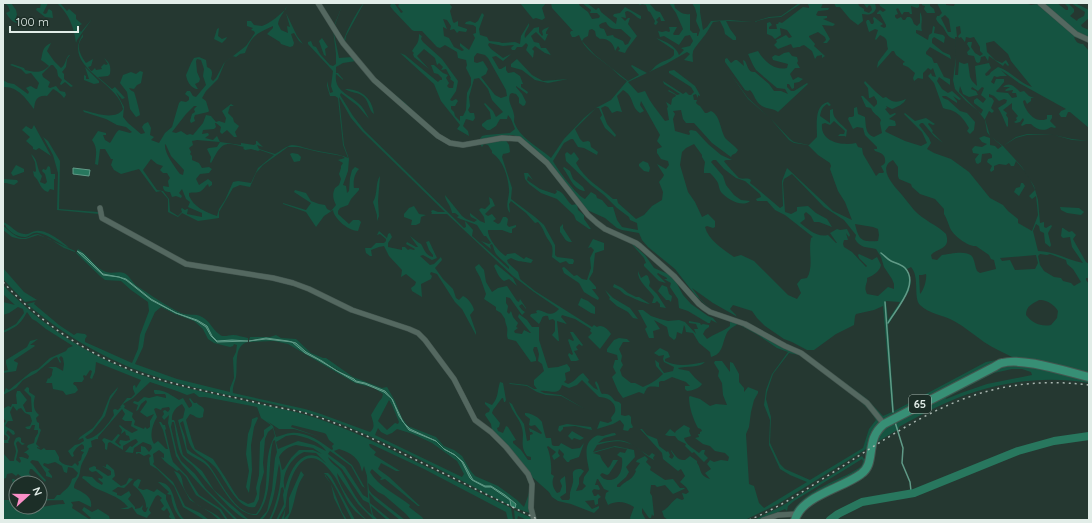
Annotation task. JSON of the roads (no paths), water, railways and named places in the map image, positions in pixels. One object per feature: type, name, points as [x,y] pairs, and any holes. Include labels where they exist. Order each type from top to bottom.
[{"type":"main road","name":"65","points":[[796,517],[808,502],[858,477],[866,470],[869,465],[874,436],[877,430],[884,424],[1001,363],[1027,362],[1089,377]]},
{"type":"street","points":[[318,3],[344,43],[374,80],[438,136],[450,143],[463,145],[502,138],[519,139],[547,163],[588,215],[605,229],[640,246],[674,276],[699,304],[710,312],[745,324],[785,346],[801,352],[867,403],[884,424]]},
{"type":"street","points":[[1040,3],[1076,34],[1089,40]]},
{"type":"street","points":[[100,208],[102,218],[186,264],[273,278],[293,283],[352,310],[410,329],[418,334],[425,340],[454,379],[475,420],[491,432],[506,447],[528,474],[532,484],[531,508],[534,520]]},
{"type":"street","points":[[763,520],[778,515],[796,517]]},
{"type":"waterway","points":[[881,253],[905,268],[909,274],[910,281],[901,304],[888,323]]},
{"type":"waterway","points":[[885,302],[893,412]]},
{"type":"waterway","points":[[895,422],[903,448],[902,463],[910,482],[911,491],[914,493]]},
{"type":"waterway","points":[[830,520],[838,514],[862,502],[914,493],[1018,451],[1054,441],[1089,436]]},
{"type":"railway","points":[[3,282],[36,314],[54,328],[92,352],[133,371],[195,389],[300,412],[326,420],[369,437],[539,520]]},
{"type":"railway","points":[[749,520],[787,501],[917,420],[948,405],[979,394],[1013,386],[1049,383],[1089,385]]}]
